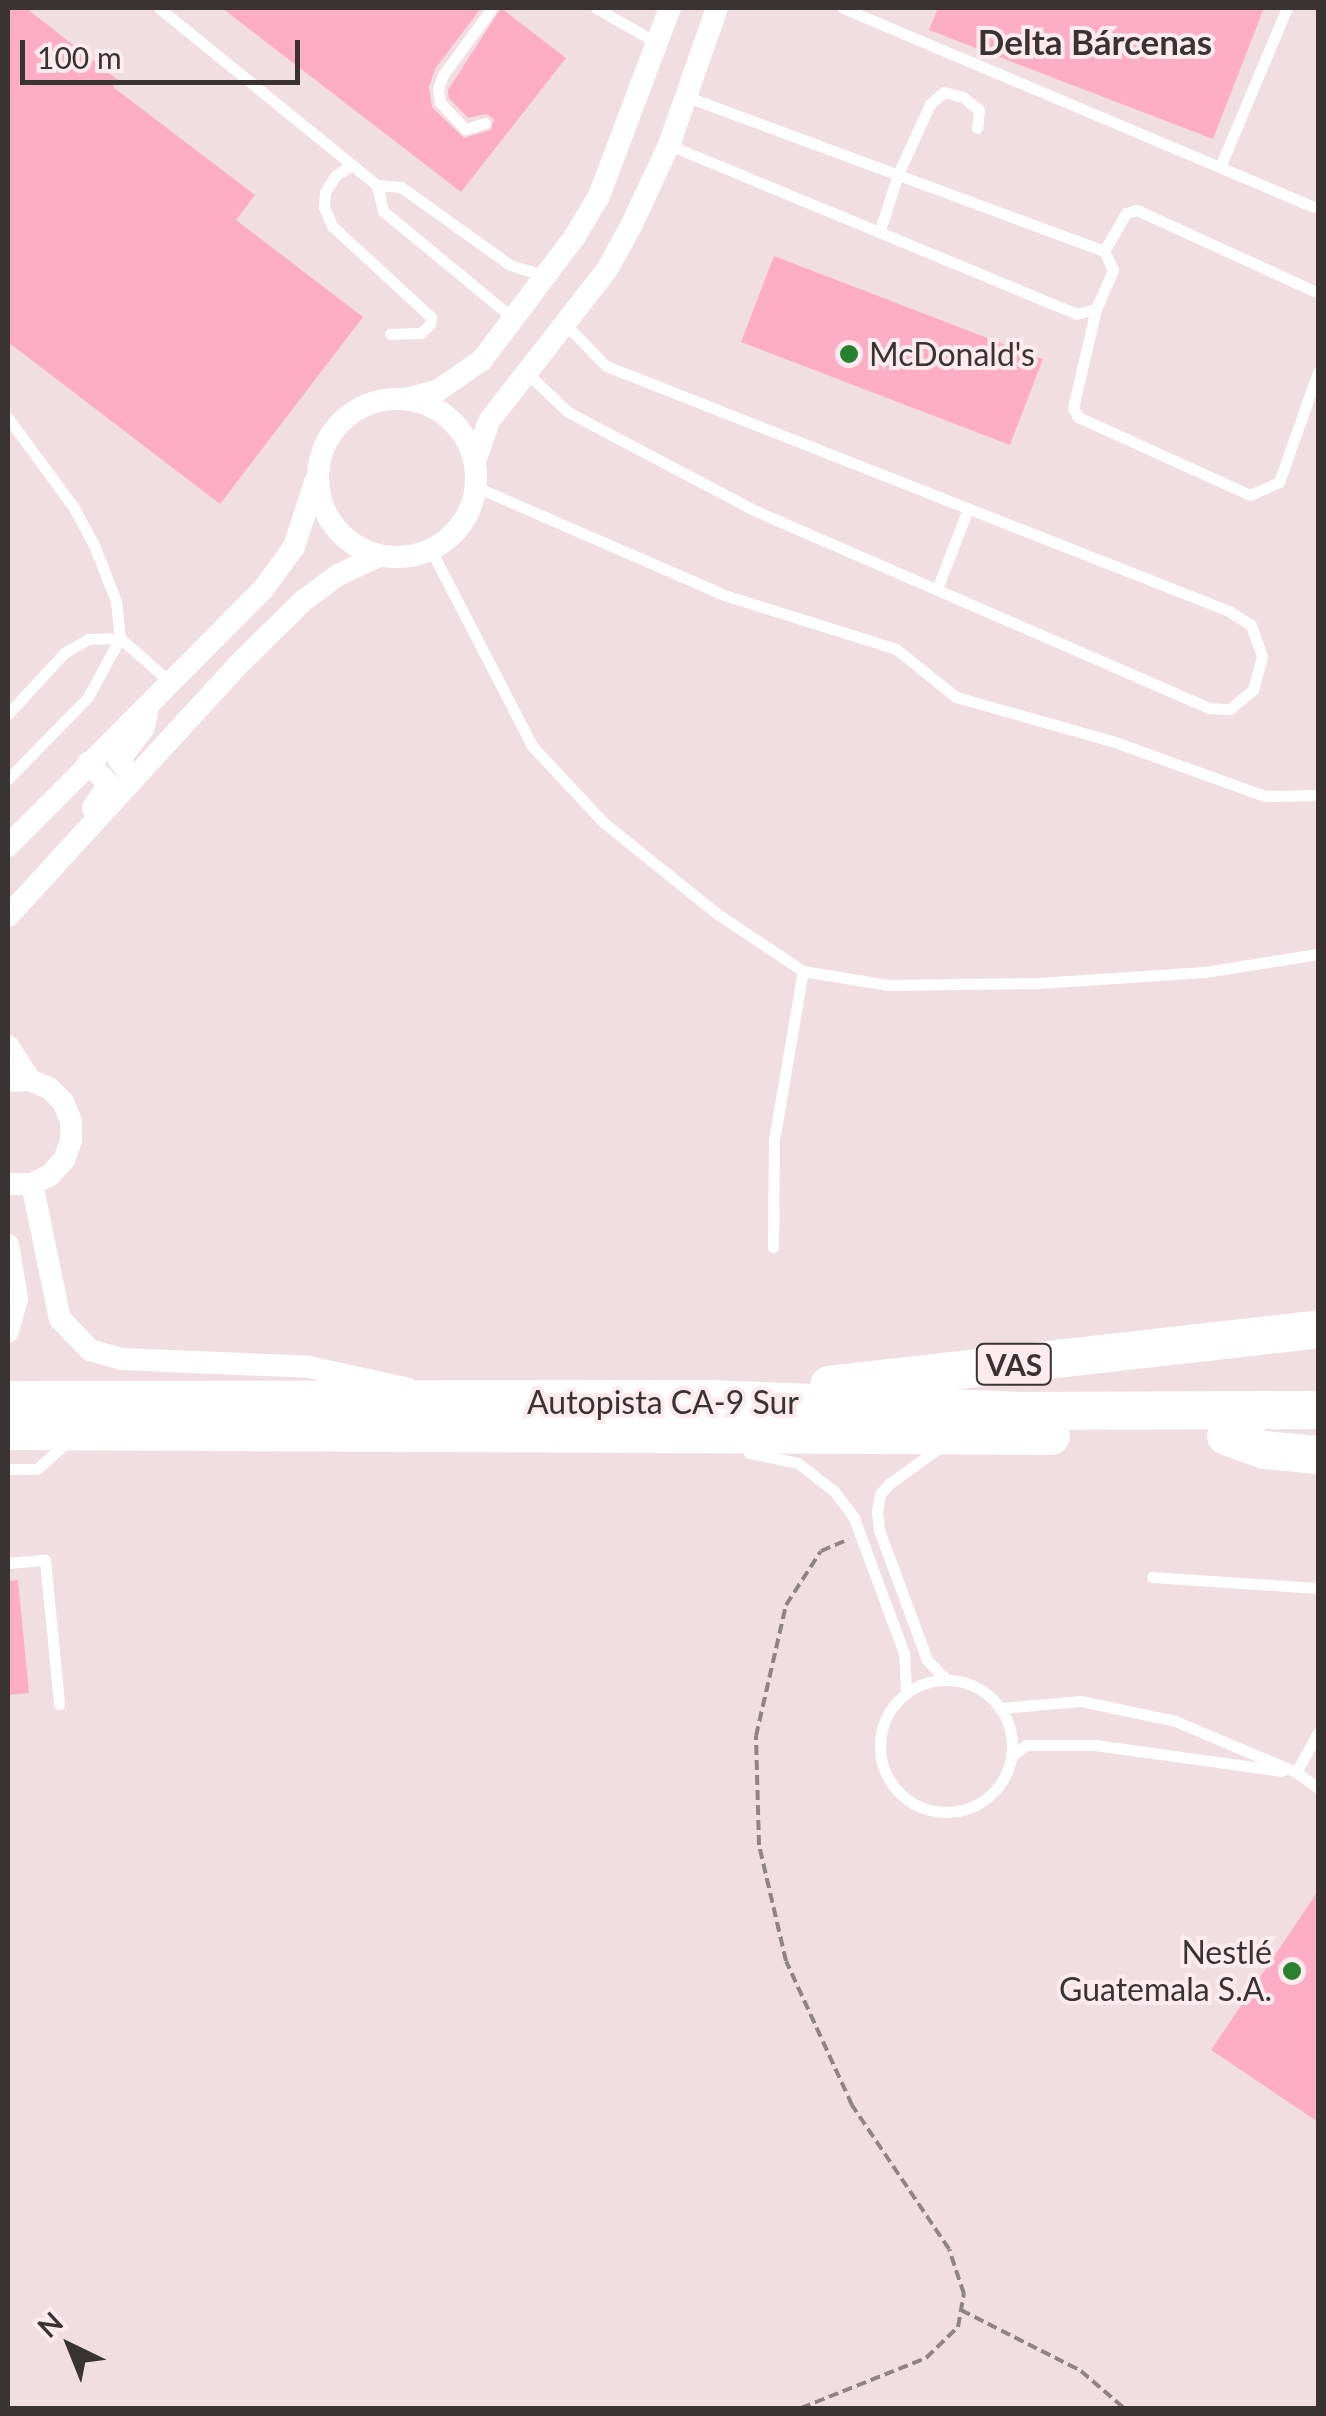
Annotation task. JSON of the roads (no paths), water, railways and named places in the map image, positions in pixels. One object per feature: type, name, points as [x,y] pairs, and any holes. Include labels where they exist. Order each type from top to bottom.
[{"type":"highway","name":"VAS","points":[[710,1399],[1318,1328]]},
{"type":"highway","name":"Autopista CA-9 Sur","points":[[8,1400],[710,1399],[1021,1411],[1318,1410]]},
{"type":"highway","name":"Autopista CA-9 Sur","points":[[8,1431],[480,1441],[1318,1433]]},
{"type":"highway","points":[[1226,1436],[1265,1450],[1318,1456]]},
{"type":"street","points":[[8,846],[264,588],[294,547],[325,443],[345,418],[373,402],[438,391],[460,378],[482,360],[548,277],[599,196],[670,8]]},
{"type":"street","points":[[474,460],[489,422],[608,268],[669,145],[718,8]]},
{"type":"street","points":[[317,474],[320,502],[333,527],[354,546],[379,556],[406,558],[431,550],[461,524],[476,487],[474,460],[466,438],[450,418],[429,405],[405,399]]},
{"type":"street","points":[[8,916],[303,601],[338,576],[379,556]]},
{"type":"street","points":[[133,779],[120,760],[143,729],[148,706]]},
{"type":"street","points":[[65,853],[109,784],[88,764]]},
{"type":"street","points":[[8,1046],[19,1080],[49,1088],[63,1102],[71,1121],[71,1141],[64,1160],[50,1175],[32,1184],[8,1184]]},
{"type":"street","points":[[32,1184],[60,1319],[90,1350],[122,1358],[309,1367],[376,1379],[445,1401]]},
{"type":"street","points":[[8,1245],[17,1298],[8,1332]]},
{"type":"lane","points":[[159,8],[376,185],[383,211],[514,319]]},
{"type":"lane","points":[[484,123],[465,129],[440,102],[438,89],[443,75],[492,8]]},
{"type":"lane","points":[[596,8],[657,43]]},
{"type":"lane","points":[[843,8],[1314,207]]},
{"type":"lane","points":[[1220,168],[1287,8]]},
{"type":"lane","points":[[880,230],[898,174],[930,104],[944,92],[963,97],[979,110],[978,128]]},
{"type":"lane","points":[[685,96],[1104,251],[1113,270],[1096,309],[1073,408],[1078,417],[1250,495],[1279,482],[1318,372]]},
{"type":"lane","points":[[669,145],[1076,314],[1096,309]]},
{"type":"lane","points":[[352,165],[336,175],[325,192],[324,207],[332,226],[431,317],[421,333],[390,334]]},
{"type":"lane","points":[[376,185],[400,186],[510,265],[548,277]]},
{"type":"lane","points":[[1104,251],[1126,213],[1138,210],[1318,293]]},
{"type":"lane","points":[[527,373],[568,412],[756,511],[1208,708],[1230,708],[1253,690],[1262,656],[1251,625],[1229,611],[606,366],[565,324]]},
{"type":"lane","points":[[8,418],[74,508],[94,545],[116,601],[120,638],[88,697],[8,779]]},
{"type":"lane","points":[[476,487],[724,595],[896,649],[956,697],[1112,741],[1265,796],[1318,794]]},
{"type":"lane","points":[[937,588],[968,508]]},
{"type":"lane","points":[[431,550],[532,746],[602,822],[716,912],[804,971],[888,985],[1039,984],[1205,972],[1318,954]]},
{"type":"lane","points":[[8,714],[64,653],[88,639],[120,638],[171,683]]},
{"type":"lane","points":[[773,1248],[774,1140],[804,971]]},
{"type":"lane","points":[[8,1469],[37,1468],[78,1432]]},
{"type":"lane","points":[[959,1437],[905,1468],[880,1494],[879,1530],[926,1660],[946,1680],[986,1692],[1001,1708],[1011,1731],[1012,1756]]},
{"type":"lane","points":[[740,1452],[798,1462],[834,1491],[862,1534],[904,1652],[906,1692]]},
{"type":"lane","points":[[8,1564],[46,1560],[59,1704]]},
{"type":"lane","points":[[1152,1577],[1318,1588]]},
{"type":"lane","points":[[946,1680],[906,1692],[886,1718],[879,1749],[889,1780],[911,1803],[942,1812],[973,1806],[991,1794],[1012,1756],[1026,1746],[1094,1745],[1296,1772]]},
{"type":"lane","points":[[1001,1708],[1055,1700],[1122,1708],[1174,1721],[1296,1772],[1318,1788]]},
{"type":"lane","points":[[1296,1772],[1318,1734]]},
{"type":"place","name":"McDonald's","points":[[849,354]]},
{"type":"place","name":"Nestlé Guatemala S.A.","points":[[1292,1971]]},
{"type":"district","name":"Delta Bárcenas","points":[[1095,41]]}]
